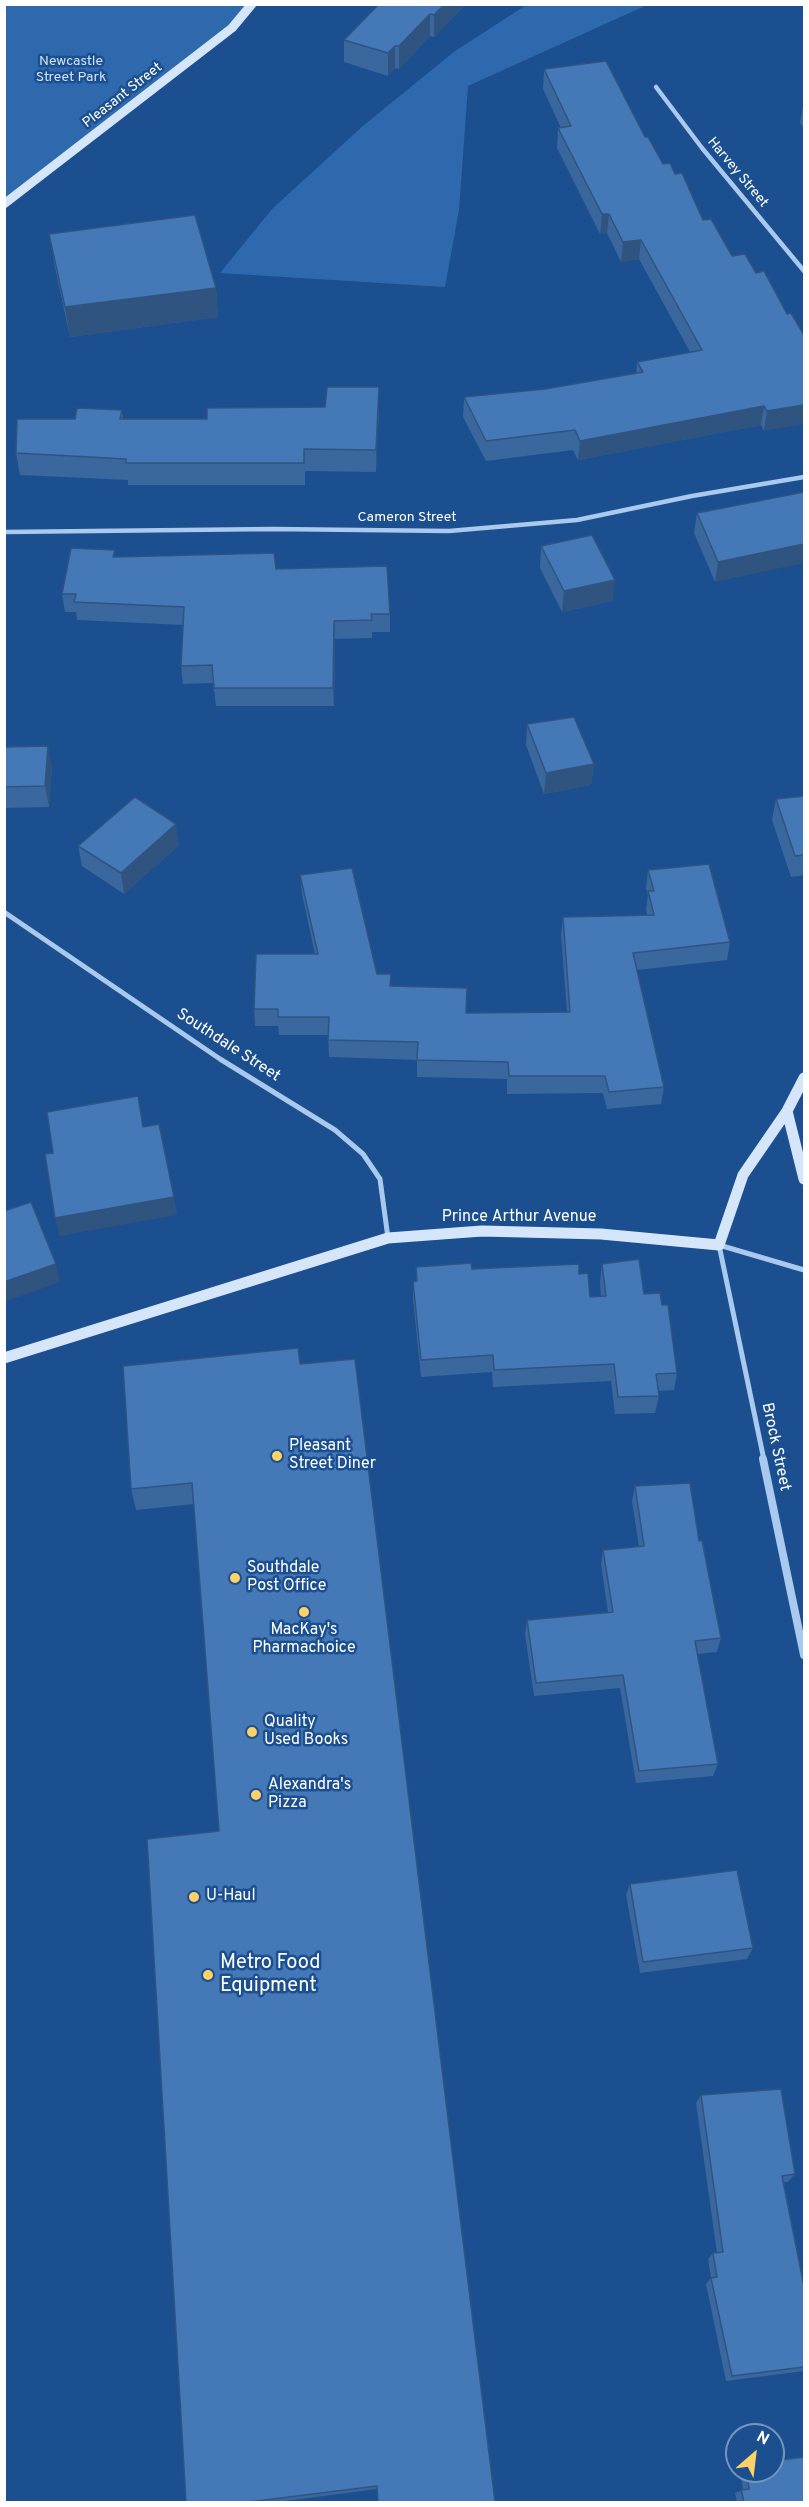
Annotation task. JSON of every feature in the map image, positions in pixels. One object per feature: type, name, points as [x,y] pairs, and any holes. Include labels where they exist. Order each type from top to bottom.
[{"type":"street","name":"Pleasant Street","points":[[4,204],[232,28],[252,4]]},
{"type":"street","name":"Harvey Street","points":[[656,87],[702,148],[804,271]]},
{"type":"street","name":"Cameron Street","points":[[4,532],[273,529],[449,531],[577,520],[692,496],[804,477]]},
{"type":"street","name":"Southdale Street","points":[[4,912],[220,1059],[335,1130],[363,1154],[380,1179],[388,1238]]},
{"type":"street","points":[[804,1078],[787,1111],[743,1175],[719,1245],[804,1270]]},
{"type":"street","points":[[787,1111],[804,1179]]},
{"type":"street","name":"Prince Arthur Avenue","points":[[4,1358],[388,1238],[482,1231],[601,1234],[719,1245]]},
{"type":"street","name":"Brock Street","points":[[719,1245],[804,1655]]},
{"type":"green space","points":[[528,4],[647,5],[468,86],[459,210],[445,287],[220,273],[272,209],[364,125],[455,51]]},
{"type":"green space","name":"Newcastle Street Park","points":[[5,5],[252,5],[232,28],[5,204]]},
{"type":"building","points":[[379,4],[445,4],[434,15],[430,14],[399,46],[395,46],[388,53],[344,40]]},
{"type":"building","points":[[606,61],[645,137],[648,137],[663,164],[670,163],[675,174],[682,173],[703,220],[711,219],[732,256],[745,254],[756,273],[764,271],[787,314],[791,313],[804,335],[804,405],[767,411],[764,406],[580,441],[575,430],[486,441],[464,397],[545,389],[643,372],[637,362],[702,350],[641,240],[623,242],[609,214],[602,214],[558,128],[571,126],[544,69]]},
{"type":"building","points":[[195,215],[216,288],[65,307],[49,234]]},
{"type":"building","points":[[327,387],[379,387],[376,450],[304,449],[304,463],[126,463],[126,459],[16,453],[17,419],[75,419],[77,408],[122,410],[120,419],[207,419],[207,408],[325,407]]},
{"type":"building","points":[[804,492],[804,544],[718,562],[697,513]]},
{"type":"building","points":[[592,535],[615,580],[564,591],[541,546]]},
{"type":"building","points":[[71,548],[115,550],[113,557],[274,553],[276,569],[387,566],[390,614],[371,614],[372,620],[334,621],[333,688],[214,688],[212,665],[181,666],[184,607],[74,602],[76,594],[62,594]]},
{"type":"building","points":[[574,717],[594,764],[546,773],[527,724]]},
{"type":"building","points":[[48,746],[45,786],[4,787],[4,747]]},
{"type":"building","points":[[804,796],[804,855],[795,856],[776,799]]},
{"type":"building","points":[[135,797],[176,824],[121,873],[78,846]]},
{"type":"building","points":[[709,864],[730,942],[633,953],[664,1087],[609,1092],[605,1076],[509,1076],[508,1062],[417,1060],[418,1042],[328,1040],[329,1017],[278,1017],[278,1009],[254,1009],[256,954],[318,954],[300,875],[352,868],[377,974],[391,974],[390,986],[467,988],[466,1013],[570,1012],[563,917],[654,915],[648,891],[654,891],[648,870]]},
{"type":"building","points":[[138,1096],[143,1127],[159,1124],[174,1197],[55,1218],[45,1154],[53,1153],[47,1112]]},
{"type":"building","points":[[31,1202],[56,1264],[4,1282],[4,1211]]},
{"type":"building","points":[[639,1259],[644,1294],[660,1293],[662,1305],[668,1305],[677,1373],[656,1374],[659,1396],[618,1397],[614,1364],[494,1370],[493,1355],[421,1360],[413,1282],[417,1281],[416,1267],[471,1263],[472,1269],[579,1264],[579,1274],[588,1273],[590,1297],[606,1296],[602,1264]]},
{"type":"building","points":[[298,1348],[300,1364],[355,1359],[495,2502],[378,2502],[377,2486],[249,2502],[186,2502],[147,1839],[219,1831],[192,1483],[131,1489],[123,1366]]},
{"type":"building","points":[[690,1483],[699,1541],[702,1540],[721,1638],[695,1641],[718,1764],[639,1771],[623,1675],[536,1683],[527,1620],[613,1612],[603,1550],[644,1546],[635,1486]]},
{"type":"building","points":[[737,1870],[753,1948],[643,1962],[630,1884]]},
{"type":"building","points":[[781,2089],[795,2174],[782,2176],[804,2286],[804,2367],[732,2376],[711,2278],[717,2277],[713,2253],[723,2252],[701,2095]]},
{"type":"building","points":[[804,2457],[804,2502],[744,2502],[741,2490],[749,2489],[748,2483],[785,2483],[785,2459]]},
{"type":"place","name":"Pleasant Street Diner","points":[[277,1456]]},
{"type":"place","name":"Southdale Post Office","points":[[235,1578]]},
{"type":"place","name":"MacKay's Pharmachoice","points":[[304,1612]]},
{"type":"place","name":"Quality Used Books","points":[[252,1732]]},
{"type":"place","name":"Alexandra's Pizza","points":[[256,1795]]},
{"type":"place","name":"U-Haul","points":[[194,1897]]},
{"type":"place","name":"Metro Food Equipment","points":[[208,1975]]}]
